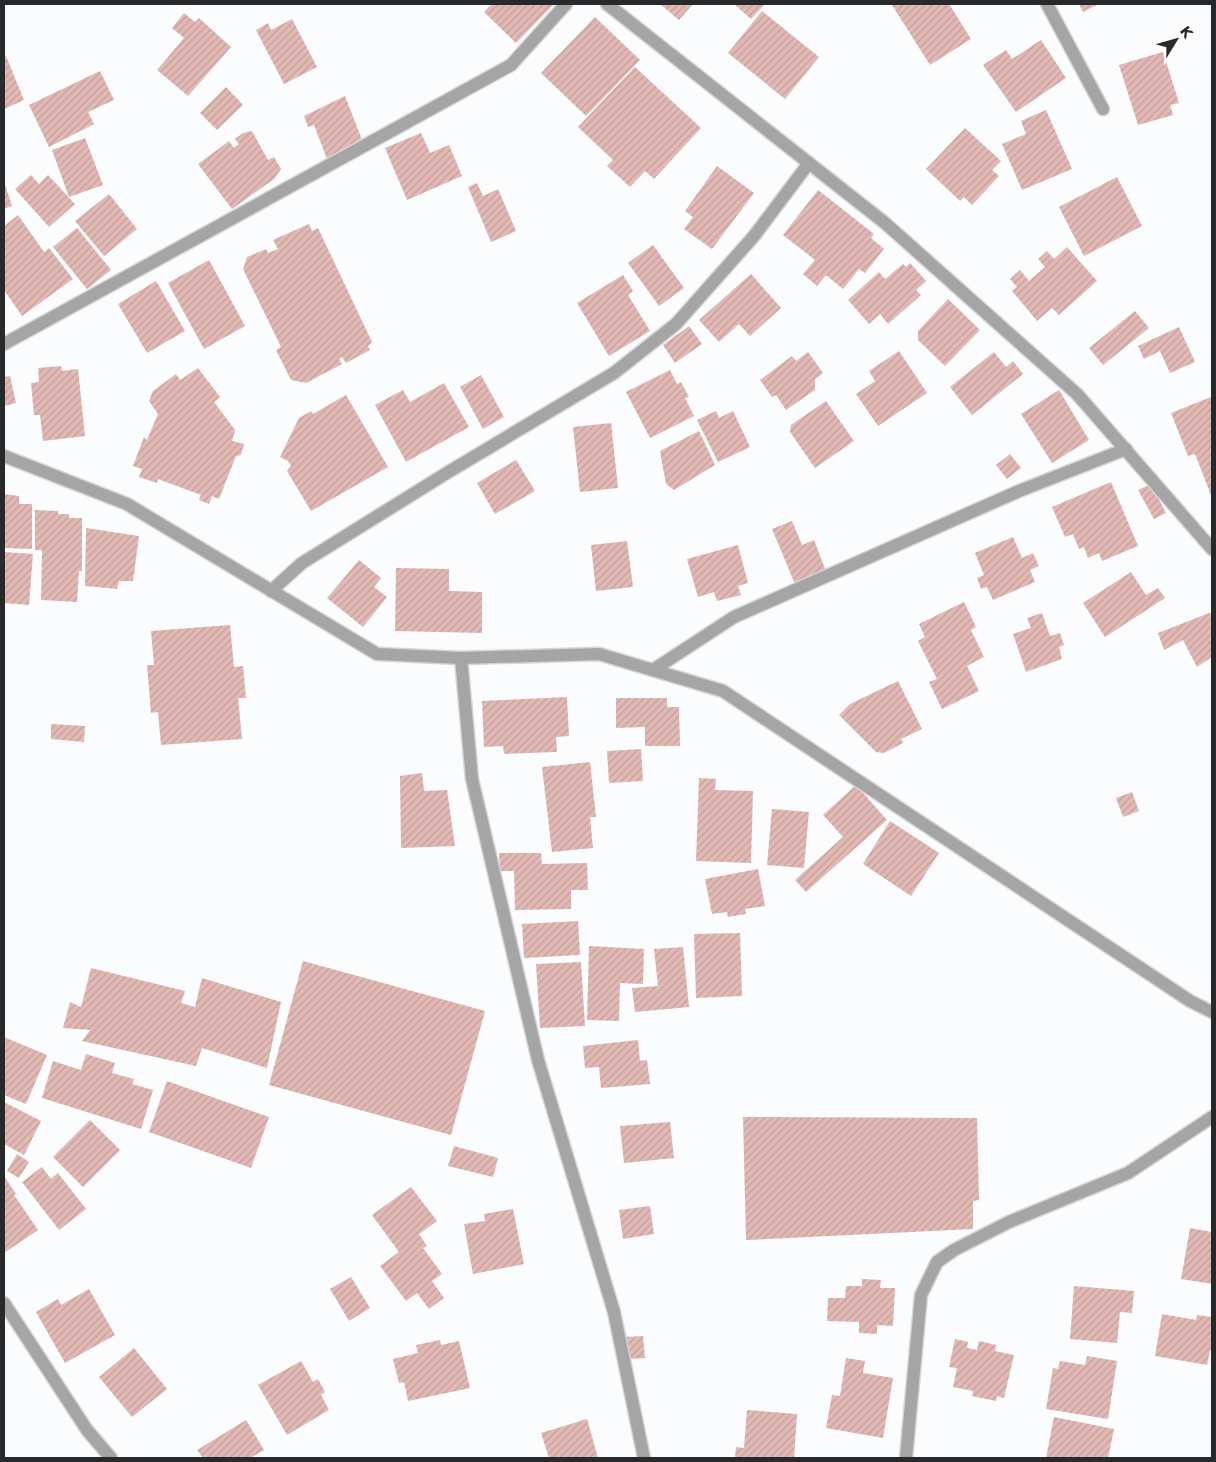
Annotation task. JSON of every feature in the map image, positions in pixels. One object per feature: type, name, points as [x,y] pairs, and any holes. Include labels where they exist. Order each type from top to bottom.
[{"type":"street","points":[[4,344],[511,65],[566,4]]},
{"type":"street","points":[[608,4],[885,223],[1078,394],[1212,549]]},
{"type":"street","points":[[1047,4],[1103,109]]},
{"type":"street","points":[[271,591],[302,563],[614,373],[669,330],[754,236],[809,163]]},
{"type":"street","points":[[653,670],[734,617],[1019,491],[1126,449]]},
{"type":"street","points":[[4,456],[127,504],[377,654],[461,658],[599,654],[723,691],[1190,1001],[1212,1012]]},
{"type":"street","points":[[461,658],[472,779],[538,1060],[614,1312],[644,1458]]},
{"type":"street","points":[[906,1458],[921,1295],[938,1262],[954,1250],[1009,1222],[1128,1173],[1212,1117]]},
{"type":"street","points":[[4,1303],[87,1430],[111,1458]]},
{"type":"building","points":[[492,4],[554,4],[516,43],[484,12]]},
{"type":"building","points":[[660,4],[693,4],[679,20]]},
{"type":"building","points":[[734,4],[765,4],[751,19]]},
{"type":"building","points":[[893,4],[949,4],[971,39],[930,65]]},
{"type":"building","points":[[1079,4],[1099,4],[1083,12]]},
{"type":"building","points":[[762,11],[819,57],[785,99],[728,53]]},
{"type":"building","points":[[184,13],[195,22],[199,18],[231,47],[188,96],[157,70],[184,38],[172,28]]},
{"type":"building","points":[[595,17],[640,60],[586,116],[541,73]]},
{"type":"building","points":[[292,19],[317,67],[284,84],[256,30],[268,23],[271,30]]},
{"type":"building","points":[[1041,40],[1066,78],[1016,112],[983,65],[1006,50],[1012,59]]},
{"type":"building","points":[[1163,52],[1179,103],[1170,105],[1173,115],[1138,125],[1119,65]]},
{"type":"building","points":[[6,56],[24,100],[4,109],[4,57]]},
{"type":"building","points":[[635,67],[701,128],[654,179],[645,171],[630,187],[607,166],[613,160],[578,127]]},
{"type":"building","points":[[100,71],[114,100],[88,112],[94,124],[49,147],[29,105]]},
{"type":"building","points":[[226,87],[243,105],[217,130],[200,113]]},
{"type":"building","points":[[345,96],[362,140],[327,159],[314,125],[308,127],[304,116]]},
{"type":"building","points":[[1046,110],[1072,169],[1022,190],[1002,144],[1026,134],[1021,121]]},
{"type":"building","points":[[965,128],[1001,161],[992,170],[999,176],[972,205],[964,197],[960,201],[926,169]]},
{"type":"building","points":[[252,131],[268,160],[274,157],[281,169],[274,179],[232,209],[198,164],[229,141],[234,148],[239,144],[235,139],[243,133]]},
{"type":"building","points":[[421,133],[430,153],[449,145],[462,176],[407,200],[385,148]]},
{"type":"building","points":[[85,138],[103,185],[69,197],[52,150]]},
{"type":"building","points":[[717,166],[754,193],[712,249],[684,229],[693,217],[685,211]]},
{"type":"building","points":[[31,175],[39,184],[48,175],[75,204],[49,227],[15,189]]},
{"type":"building","points":[[1117,177],[1142,226],[1084,256],[1059,207]]},
{"type":"building","points":[[4,181],[12,206],[4,209]]},
{"type":"building","points":[[477,183],[483,196],[498,189],[516,231],[491,242],[468,187]]},
{"type":"building","points":[[818,190],[874,234],[871,238],[884,249],[865,273],[859,269],[843,289],[826,275],[817,286],[803,274],[815,260],[783,235]]},
{"type":"building","points":[[109,194],[137,229],[104,256],[75,221]]},
{"type":"building","points":[[18,215],[44,252],[49,248],[73,279],[22,316],[4,290],[4,226]]},
{"type":"building","points":[[309,224],[312,231],[318,228],[372,342],[368,346],[370,350],[346,363],[342,357],[339,359],[342,364],[306,383],[291,380],[276,350],[281,347],[243,269],[247,257],[266,249],[268,253],[278,249],[273,240]]},
{"type":"building","points":[[77,228],[111,270],[87,289],[53,247]]},
{"type":"building","points":[[653,245],[684,288],[659,306],[628,263]]},
{"type":"building","points":[[1067,247],[1097,281],[1059,315],[1052,308],[1037,321],[1012,291],[1017,287],[1010,279],[1020,270],[1029,281],[1045,267],[1038,259],[1047,251],[1054,259]]},
{"type":"building","points":[[209,260],[245,326],[204,349],[168,283]]},
{"type":"building","points":[[910,263],[926,281],[916,290],[921,295],[888,324],[880,314],[869,324],[848,300],[879,272],[885,279],[903,264],[906,267]]},
{"type":"building","points":[[751,274],[781,308],[750,336],[739,324],[719,342],[699,320]]},
{"type":"building","points":[[623,275],[633,291],[628,295],[650,331],[609,356],[577,303]]},
{"type":"building","points":[[156,281],[185,331],[147,353],[118,304]]},
{"type":"building","points":[[948,299],[980,330],[945,366],[918,340],[918,331]]},
{"type":"building","points":[[1135,311],[1149,328],[1103,365],[1089,348]]},
{"type":"building","points":[[689,326],[702,344],[675,363],[663,345]]},
{"type":"building","points":[[1179,327],[1195,362],[1170,373],[1160,351],[1144,359],[1138,346]]},
{"type":"building","points":[[899,351],[927,393],[878,426],[856,394],[875,381],[869,371]]},
{"type":"building","points":[[808,352],[823,373],[815,379],[815,390],[786,410],[776,395],[772,397],[760,380],[792,356],[796,361]]},
{"type":"building","points":[[994,352],[1006,367],[1013,361],[1023,374],[972,415],[950,387]]},
{"type":"building","points":[[61,366],[62,371],[78,369],[85,436],[43,441],[40,415],[34,415],[31,383],[39,382],[38,368]]},
{"type":"building","points":[[198,368],[220,397],[214,402],[235,430],[232,441],[244,444],[241,455],[236,456],[219,499],[212,496],[209,504],[199,500],[201,495],[158,479],[157,483],[139,477],[142,469],[133,466],[144,437],[147,440],[158,414],[149,401],[153,391],[176,374],[180,380]]},
{"type":"building","points":[[670,370],[677,384],[681,382],[689,397],[685,398],[694,416],[650,438],[626,392]]},
{"type":"building","points":[[481,375],[504,417],[483,429],[460,387]]},
{"type":"building","points":[[10,376],[16,403],[4,406],[4,377]]},
{"type":"building","points":[[444,383],[469,427],[406,462],[375,405],[403,390],[410,402]]},
{"type":"building","points":[[1059,390],[1089,440],[1052,463],[1021,414]]},
{"type":"building","points":[[346,395],[388,467],[311,511],[287,471],[291,466],[288,461],[280,457],[299,418],[311,411],[313,414]]},
{"type":"building","points":[[1211,397],[1212,498],[1195,454],[1188,456],[1171,413]]},
{"type":"building","points":[[826,401],[854,441],[815,468],[790,432],[791,425]]},
{"type":"building","points":[[716,411],[719,418],[733,411],[750,447],[718,462],[697,420]]},
{"type":"building","points":[[611,423],[618,488],[580,492],[573,427]]},
{"type":"building","points":[[699,431],[715,465],[674,490],[666,484],[660,451]]},
{"type":"building","points":[[1010,454],[1021,468],[1007,479],[996,465]]},
{"type":"building","points":[[516,460],[535,491],[495,514],[477,483]]},
{"type":"building","points":[[1111,482],[1138,546],[1102,561],[1099,553],[1088,558],[1084,547],[1079,549],[1073,534],[1065,537],[1052,507]]},
{"type":"building","points":[[1151,484],[1166,513],[1154,519],[1138,490]]},
{"type":"building","points":[[4,494],[19,496],[19,504],[32,504],[32,549],[4,548]]},
{"type":"building","points":[[35,510],[58,511],[58,514],[69,514],[69,518],[82,518],[82,571],[79,571],[77,602],[41,600],[42,550],[35,550]]},
{"type":"building","points":[[792,521],[802,545],[814,540],[826,571],[795,584],[772,529]]},
{"type":"building","points":[[86,528],[139,536],[133,581],[119,581],[117,589],[85,586]]},
{"type":"building","points":[[1013,537],[1022,558],[1033,553],[1039,566],[1030,570],[1035,582],[993,600],[987,587],[981,589],[977,578],[984,575],[975,553]]},
{"type":"building","points":[[627,541],[633,587],[596,591],[591,545]]},
{"type":"building","points":[[738,545],[748,583],[738,586],[741,595],[717,601],[714,592],[698,597],[687,559]]},
{"type":"building","points":[[4,552],[33,554],[29,605],[4,603]]},
{"type":"building","points":[[359,560],[381,578],[374,587],[387,597],[363,627],[327,598]]},
{"type":"building","points":[[396,568],[449,569],[449,591],[482,592],[482,633],[395,631]]},
{"type":"building","points":[[1131,572],[1146,595],[1158,588],[1165,598],[1105,637],[1083,603]]},
{"type":"building","points":[[964,602],[976,627],[971,630],[984,657],[967,666],[979,691],[942,709],[929,682],[937,679],[918,641],[925,637],[919,624]]},
{"type":"building","points":[[1042,613],[1050,636],[1060,633],[1064,645],[1059,647],[1062,659],[1026,672],[1013,634],[1031,628],[1027,618]]},
{"type":"building","points":[[1209,613],[1212,614],[1212,657],[1197,667],[1183,640],[1164,650],[1158,633]]},
{"type":"building","points":[[230,625],[234,667],[243,666],[246,698],[238,698],[242,739],[161,745],[158,712],[151,713],[147,665],[154,665],[151,631]]},
{"type":"building","points":[[898,681],[922,729],[901,739],[903,743],[884,753],[876,752],[839,715],[850,704]]},
{"type":"building","points":[[567,697],[569,736],[556,737],[557,752],[504,754],[503,746],[484,747],[482,701]]},
{"type":"building","points":[[616,698],[667,698],[667,707],[679,707],[680,746],[645,746],[645,727],[616,728]]},
{"type":"building","points":[[51,724],[85,726],[84,742],[51,739]]},
{"type":"building","points":[[641,749],[643,781],[609,783],[607,751]]},
{"type":"building","points":[[590,762],[596,817],[590,817],[593,848],[552,852],[542,767]]},
{"type":"building","points":[[422,773],[424,791],[447,790],[455,846],[401,848],[400,776]]},
{"type":"building","points":[[699,778],[716,779],[715,790],[753,791],[751,863],[696,861]]},
{"type":"building","points":[[856,785],[887,820],[806,892],[795,880],[843,837],[823,815]]},
{"type":"building","points":[[1132,792],[1139,811],[1123,817],[1116,798]]},
{"type":"building","points":[[772,809],[809,812],[804,868],[767,865]]},
{"type":"building","points":[[890,821],[939,853],[911,896],[863,864]]},
{"type":"building","points":[[499,853],[541,853],[542,864],[587,863],[588,890],[571,890],[571,909],[515,910],[514,871],[500,871]]},
{"type":"building","points":[[758,869],[765,906],[745,909],[746,914],[728,917],[727,912],[712,914],[705,879]]},
{"type":"building","points":[[578,921],[580,955],[524,958],[522,924]]},
{"type":"building","points":[[740,933],[742,996],[696,998],[694,934]]},
{"type":"building","points":[[589,946],[644,949],[643,984],[620,983],[619,1021],[587,1020]]},
{"type":"building","points":[[683,947],[689,1007],[635,1012],[632,988],[658,986],[654,949]]},
{"type":"building","points":[[303,961],[485,1011],[451,1135],[269,1085]]},
{"type":"building","points":[[581,962],[585,1026],[540,1028],[536,964]]},
{"type":"building","points":[[91,968],[185,991],[181,1003],[195,1007],[202,978],[281,1002],[267,1068],[202,1048],[196,1066],[82,1041],[90,1030],[63,1028],[70,1002],[81,1007]]},
{"type":"building","points":[[4,1037],[47,1055],[26,1104],[4,1095]]},
{"type":"building","points":[[638,1040],[640,1061],[647,1060],[650,1084],[601,1088],[599,1067],[585,1068],[583,1046]]},
{"type":"building","points":[[86,1054],[115,1063],[112,1073],[134,1079],[132,1084],[153,1090],[141,1129],[42,1098],[53,1061],[81,1070]]},
{"type":"building","points":[[167,1081],[269,1117],[251,1168],[149,1132]]},
{"type":"building","points":[[4,1102],[41,1121],[24,1155],[4,1144]]},
{"type":"building","points":[[743,1117],[977,1118],[979,1200],[973,1201],[973,1229],[746,1240]]},
{"type":"building","points":[[90,1120],[120,1150],[83,1187],[53,1157]]},
{"type":"building","points":[[670,1122],[674,1158],[624,1163],[620,1126]]},
{"type":"building","points":[[454,1146],[498,1158],[493,1177],[448,1166]]},
{"type":"building","points":[[17,1154],[29,1162],[19,1178],[7,1171]]},
{"type":"building","points":[[42,1167],[51,1179],[58,1173],[86,1209],[59,1230],[22,1182]]},
{"type":"building","points":[[4,1176],[16,1194],[14,1195],[38,1230],[4,1253]]},
{"type":"building","points":[[411,1187],[437,1221],[419,1234],[427,1246],[423,1248],[442,1274],[432,1281],[444,1298],[429,1309],[417,1293],[406,1301],[380,1266],[399,1252],[372,1215]]},
{"type":"building","points":[[650,1206],[654,1234],[623,1239],[619,1210]]},
{"type":"building","points":[[513,1209],[524,1264],[473,1274],[464,1224],[485,1221],[484,1214]]},
{"type":"building","points":[[1190,1228],[1212,1232],[1212,1284],[1181,1279]]},
{"type":"building","points":[[351,1277],[370,1308],[349,1321],[330,1289]]},
{"type":"building","points":[[862,1279],[881,1280],[880,1288],[895,1288],[893,1326],[877,1325],[877,1334],[859,1333],[859,1322],[827,1321],[828,1298],[845,1298],[846,1286],[862,1286]]},
{"type":"building","points":[[1074,1286],[1134,1291],[1132,1313],[1120,1312],[1117,1343],[1070,1339]]},
{"type":"building","points":[[89,1289],[115,1335],[65,1363],[36,1312],[58,1299],[61,1305]]},
{"type":"building","points":[[1162,1314],[1196,1320],[1197,1315],[1212,1317],[1212,1351],[1210,1351],[1207,1365],[1155,1356]]},
{"type":"building","points":[[643,1336],[645,1358],[626,1359],[624,1337]]},
{"type":"building","points":[[955,1339],[968,1342],[967,1348],[977,1350],[979,1341],[996,1345],[995,1351],[1014,1355],[1004,1398],[997,1396],[996,1401],[972,1396],[973,1391],[953,1387],[957,1368],[949,1367]]},
{"type":"building","points":[[440,1340],[441,1345],[459,1341],[470,1388],[408,1401],[404,1382],[399,1383],[393,1359],[418,1353],[416,1345]]},
{"type":"building","points":[[134,1348],[167,1389],[132,1417],[99,1377]]},
{"type":"building","points":[[1087,1356],[1117,1361],[1108,1419],[1046,1409],[1053,1368],[1058,1369],[1060,1361],[1085,1365]]},
{"type":"building","points":[[846,1358],[865,1361],[863,1373],[893,1378],[883,1438],[826,1428],[832,1395],[840,1396]]},
{"type":"building","points":[[301,1361],[313,1382],[318,1379],[325,1392],[321,1395],[329,1410],[287,1435],[258,1385]]},
{"type":"building","points":[[747,1410],[797,1414],[794,1458],[735,1458],[736,1447],[744,1448]]},
{"type":"building","points":[[1054,1417],[1114,1429],[1108,1458],[1046,1458]]},
{"type":"building","points":[[587,1419],[598,1458],[549,1458],[541,1433]]},
{"type":"building","points":[[246,1420],[264,1450],[250,1458],[203,1458],[197,1450]]}]
